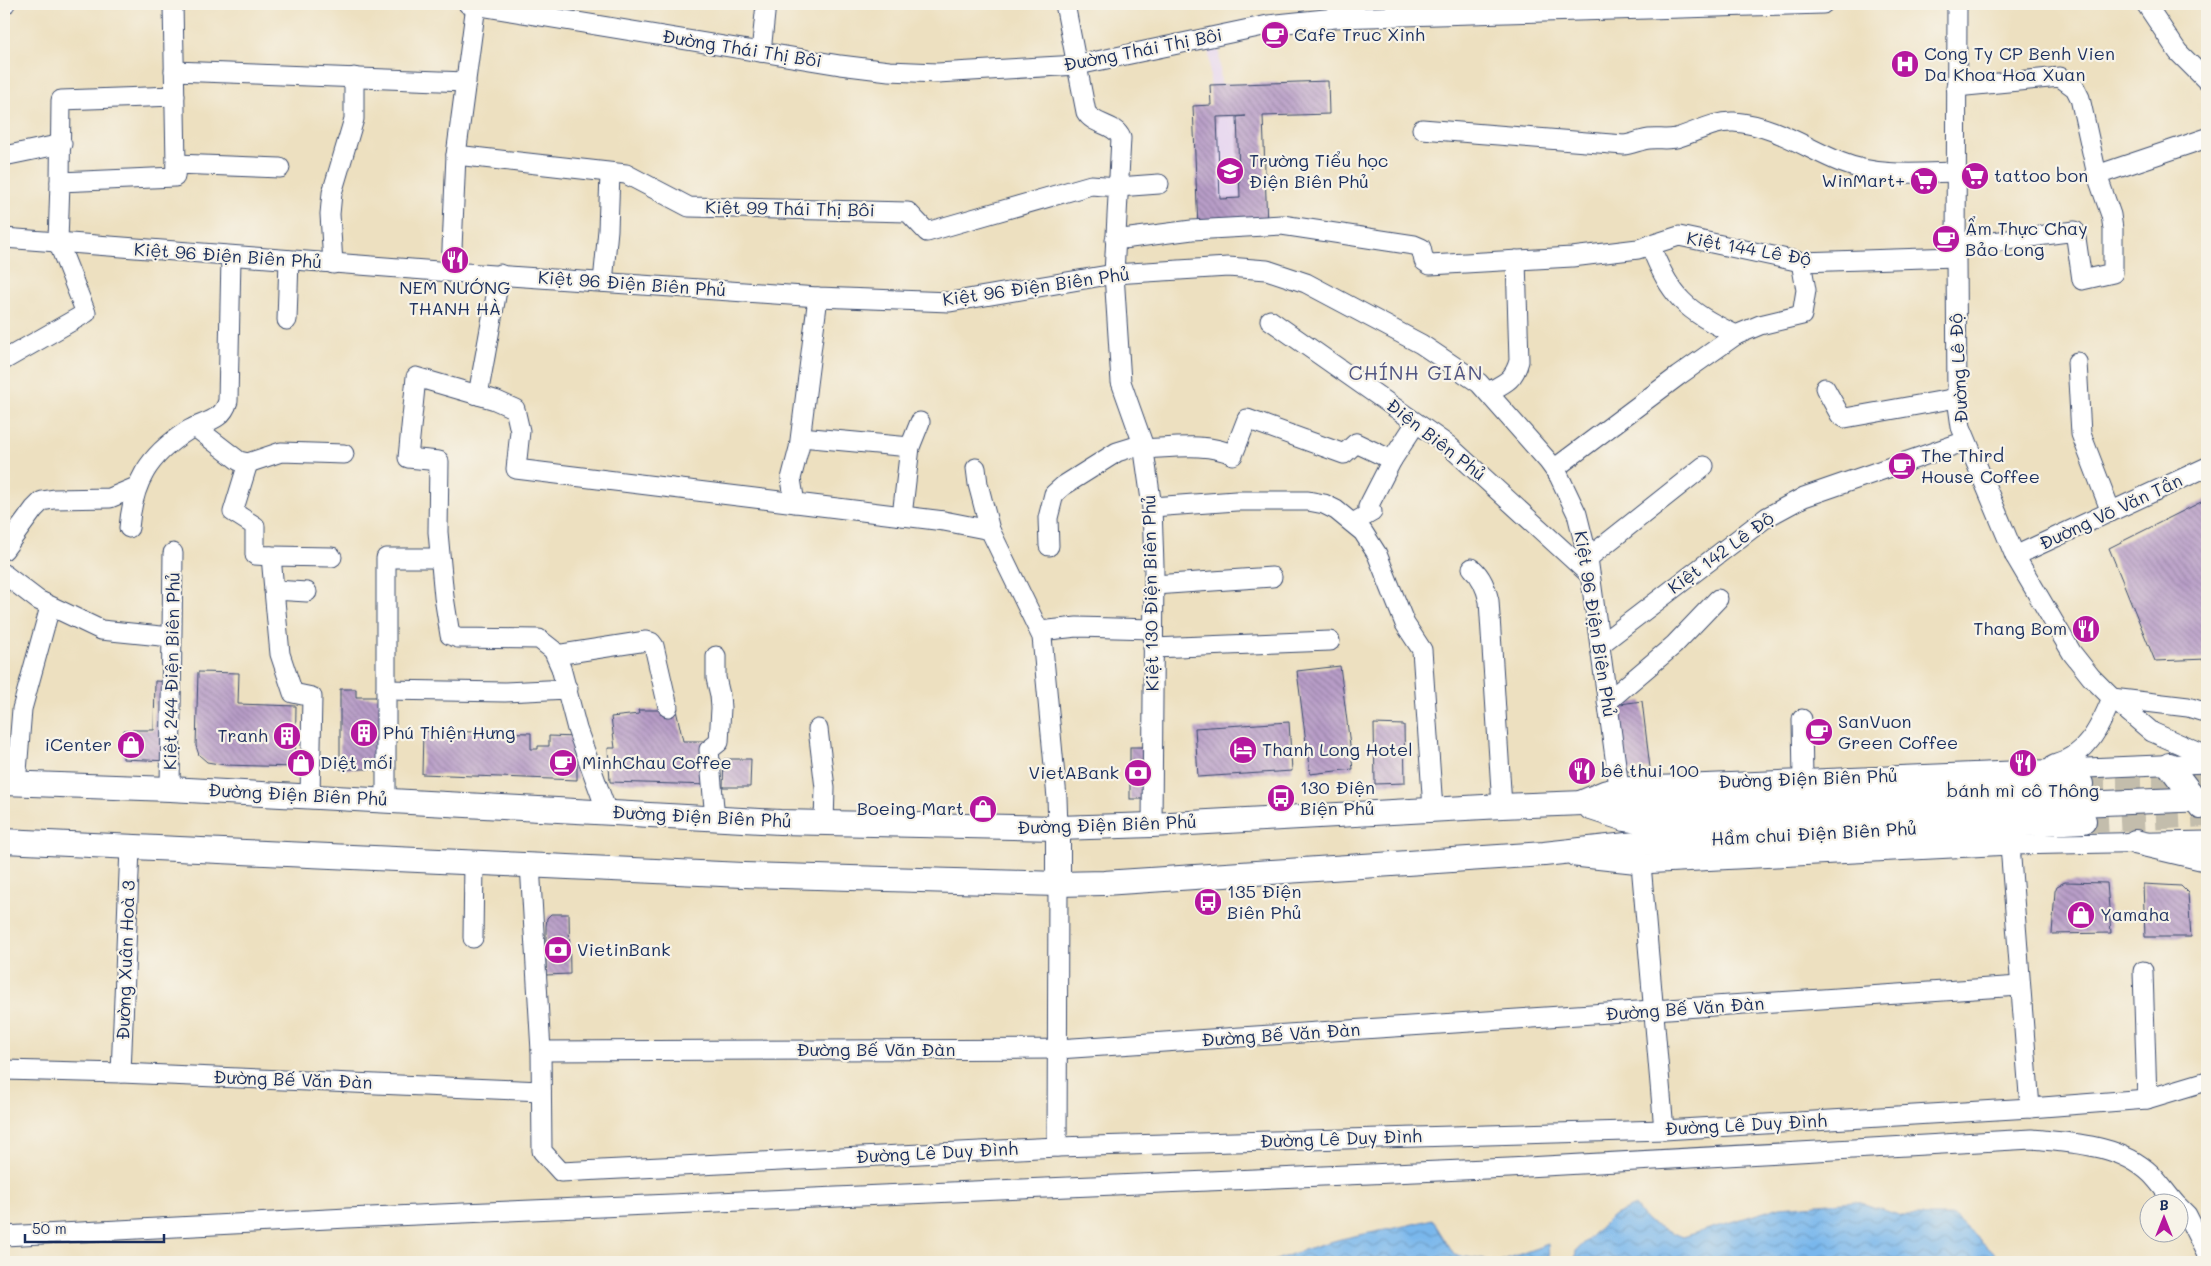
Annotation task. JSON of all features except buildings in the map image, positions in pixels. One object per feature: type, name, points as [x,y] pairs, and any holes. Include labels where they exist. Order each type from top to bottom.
[{"type":"main road","points":[[2169,765],[2203,804]]},
{"type":"main road","name":"Đường Điện Biên Phủ","points":[[10,784],[170,789],[715,819],[1058,828],[1152,825],[1576,803]]},
{"type":"main road","points":[[1576,803],[2081,784]]},
{"type":"main road","points":[[1576,803],[1625,819],[1638,821],[2203,804]]},
{"type":"main road","name":"Hầm chui Điện Biên Phủ","points":[[1544,854],[1644,843],[2084,821]]},
{"type":"main road","points":[[1058,828],[1058,884]]},
{"type":"main road","points":[[4,841],[530,864],[753,876],[1058,884],[1104,883],[1544,854]]},
{"type":"main road","points":[[2135,842],[2207,860]]},
{"type":"street","points":[[60,182],[175,177],[173,4]]},
{"type":"street","points":[[451,272],[456,155],[466,82],[472,4]]},
{"type":"street","name":"Đường Thái Thị Bôi","points":[[472,4],[761,52],[889,71],[936,74],[1078,65],[1268,25],[1335,18],[1450,10],[1823,4]]},
{"type":"street","points":[[761,52],[766,4]]},
{"type":"street","points":[[1065,4],[1086,112],[1093,120],[1116,130],[1121,138],[1114,274]]},
{"type":"street","name":"Đường Lê Độ","points":[[1957,4],[1957,398],[1961,427],[2015,556],[2072,653],[2091,677],[2112,698],[2152,732],[2207,756]]},
{"type":"street","points":[[2146,4],[2178,52],[2207,81]]},
{"type":"street","points":[[174,71],[466,82]]},
{"type":"street","points":[[1956,87],[2060,76],[2069,82],[2080,98],[2097,175],[2207,138]]},
{"type":"street","points":[[333,264],[330,214],[332,193],[354,119],[354,77]]},
{"type":"street","points":[[4,360],[86,313],[58,242],[62,144],[61,100],[175,96]]},
{"type":"street","points":[[1422,129],[1624,146],[1648,139],[1678,137],[1716,123],[1746,123],[1772,130],[1841,162],[1884,174],[1956,172]]},
{"type":"street","points":[[4,156],[62,144]]},
{"type":"street","name":"Kiệt 99 Thái Thị Bôi","points":[[456,155],[610,174],[626,174],[689,207],[908,212],[927,232],[1091,185],[1118,187],[1159,184]]},
{"type":"street","points":[[176,164],[280,168]]},
{"type":"street","points":[[603,282],[608,230],[610,174]]},
{"type":"street","name":"Kiệt 144 Lê Độ","points":[[1115,240],[1192,230],[1282,226],[1414,245],[1421,248],[1426,264],[1572,257],[1638,249],[1679,236],[1801,262],[1956,252],[2075,231],[2082,280],[2113,273],[2113,229],[2111,215],[2097,175]]},
{"type":"street","name":"Kiệt 96 Điện Biên Phủ","points":[[4,238],[231,257],[451,272],[818,296],[950,302],[1114,274],[1228,267],[1267,270],[1306,283],[1421,344],[1479,383],[1554,469],[1570,497],[1577,514],[1589,567],[1619,787]]},
{"type":"street","points":[[1650,245],[1662,276],[1675,295],[1698,314],[1736,335]]},
{"type":"street","points":[[129,528],[131,504],[136,487],[160,451],[195,427],[219,417],[225,411],[228,401],[231,257]]},
{"type":"street","points":[[288,320],[289,260]]},
{"type":"street","points":[[1488,392],[1507,382],[1516,373],[1519,361],[1516,260]]},
{"type":"street","points":[[1554,469],[1736,335],[1760,325],[1802,315],[1806,290],[1801,262]]},
{"type":"street","points":[[478,395],[500,274]]},
{"type":"street","name":"Kiệt 130 Điện Biên Phủ","points":[[1114,274],[1121,382],[1143,446],[1152,507],[1154,584],[1152,825]]},
{"type":"street","points":[[795,503],[791,479],[800,437],[818,296]]},
{"type":"street","name":"Điện Biên Phủ","points":[[1270,320],[1448,445],[1589,567]]},
{"type":"street","points":[[2077,362],[2081,434],[2111,512]]},
{"type":"street","points":[[606,812],[578,729],[568,689],[556,655],[549,646],[539,639],[452,637],[448,630],[438,532],[440,461],[408,458],[416,377],[478,395],[515,409],[520,431],[516,469],[902,516],[990,530]]},
{"type":"street","points":[[1825,388],[1840,415],[1845,418],[1957,398]]},
{"type":"street","points":[[1049,546],[1048,518],[1054,494],[1063,486],[1117,452],[1143,446],[1225,450],[1233,455],[1247,419],[1344,454],[1356,443],[1392,460]]},
{"type":"street","points":[[902,516],[910,447],[920,422]]},
{"type":"street","points":[[1353,523],[1372,512],[1368,507],[1392,460],[1416,423]]},
{"type":"street","points":[[195,427],[239,461],[248,463],[281,452],[344,454]]},
{"type":"street","points":[[800,437],[910,447]]},
{"type":"street","name":"Kiệt 142 Lê Độ","points":[[1601,644],[1767,516],[1804,497],[1966,440]]},
{"type":"street","points":[[248,463],[233,512],[255,526],[256,555],[332,557]]},
{"type":"street","points":[[1589,567],[1704,466]]},
{"type":"street","points":[[976,468],[978,484],[990,530],[1042,637],[1058,828]]},
{"type":"street","name":"Đường Võ Văn Tần","points":[[2015,556],[2207,468]]},
{"type":"street","points":[[4,550],[24,521],[42,502],[54,499],[110,498],[136,487]]},
{"type":"street","points":[[1152,507],[1236,501],[1308,501],[1324,504],[1353,523],[1362,532],[1377,554],[1405,624],[1422,650],[1433,809]]},
{"type":"street","name":"Kiệt 244 Điện Biên Phủ","points":[[170,789],[173,553]]},
{"type":"street","points":[[271,556],[280,654],[292,693],[312,697],[310,796]]},
{"type":"street","points":[[386,800],[386,558],[440,558]]},
{"type":"street","points":[[1472,568],[1486,586],[1489,601],[1502,806]]},
{"type":"street","points":[[1154,584],[1272,576]]},
{"type":"street","points":[[7,583],[50,607],[100,630],[171,637]]},
{"type":"street","points":[[274,590],[307,592]]},
{"type":"street","points":[[1607,702],[1674,645],[1718,599]]},
{"type":"street","points":[[10,784],[22,709],[50,607]]},
{"type":"street","points":[[1040,631],[1077,627],[1153,629]]},
{"type":"street","points":[[1153,648],[1330,641]]},
{"type":"street","points":[[556,655],[651,642],[654,646],[668,707]]},
{"type":"street","points":[[715,819],[709,750],[719,742],[721,708],[716,678],[716,656]]},
{"type":"street","points":[[386,690],[505,692],[568,689]]},
{"type":"street","points":[[2036,770],[2059,764],[2076,756],[2099,728],[2112,698],[2188,707],[2207,713]]},
{"type":"street","points":[[1796,719],[1796,780]]},
{"type":"street","points":[[818,728],[825,788],[824,823]]},
{"type":"street","name":"Đường Lê Độ","points":[[2152,732],[2169,765]]},
{"type":"street","name":"Đường Điện Biên Phủ","points":[[1576,803],[1605,790],[1619,787],[2207,763]]},
{"type":"street","points":[[1544,854],[1641,864],[2010,845],[2207,841]]},
{"type":"street","points":[[2010,845],[2030,1108]]},
{"type":"street","name":"Đường Xuân Hoà 3","points":[[121,1073],[130,848]]},
{"type":"street","points":[[473,938],[474,862]]},
{"type":"street","points":[[530,864],[541,1050],[541,1091]]},
{"type":"street","points":[[1641,864],[1664,1130]]},
{"type":"street","points":[[1057,1147],[1058,884]]},
{"type":"street","points":[[2142,970],[2147,1099]]},
{"type":"street","name":"Đường Bế Văn Đàn","points":[[541,1050],[1058,1049],[2020,986]]},
{"type":"street","name":"Đường Bế Văn Đàn","points":[[4,1070],[121,1073],[541,1091]]},
{"type":"street","name":"Đường Lê Duy Đình","points":[[541,1091],[542,1151],[561,1172],[1057,1147],[1664,1130],[2147,1099],[2207,1081]]},
{"type":"street","points":[[4,1236],[357,1218],[1509,1168],[2032,1139],[2093,1146],[2126,1158],[2150,1173],[2168,1194]]},
{"type":"street","points":[[2188,1217],[2207,1255]]},
{"type":"shaded area","name":"Trường Tiểu học Điện Biên Phủ","points":[[1219,50],[1221,84],[1328,81],[1329,114],[1263,116],[1267,226],[1198,228],[1194,107],[1211,106],[1209,51]]},
{"type":"water","points":[[1855,1201],[1902,1216],[1954,1216],[1993,1252],[2000,1262],[1575,1262],[1576,1251],[1612,1216],[1635,1206],[1646,1221],[1683,1237],[1780,1207]]},
{"type":"water","points":[[1432,1219],[1454,1255],[1498,1262],[1271,1262],[1332,1241]]},
{"type":"water","points":[[1548,1244],[1549,1262],[1498,1262]]},
{"type":"tunnel","points":[[2081,784],[2207,782]]},
{"type":"tunnel","points":[[2084,821],[2207,815]]},
{"type":"place","name":"Cafe Truc Xinh","points":[[1275,35]]},
{"type":"place","name":"Cong Ty CP Benh Vien Da Khoa Hoa Xuan","points":[[1905,64]]},
{"type":"place","name":"Trường Tiểu học Điện Biên Phủ","points":[[1230,171]]},
{"type":"place","name":"tattoo bon","points":[[1975,176]]},
{"type":"place","name":"WinMart+","points":[[1924,181]]},
{"type":"place","name":"Ẩm Thực Chay Bảo Long","points":[[1946,239]]},
{"type":"place","name":"NEM NƯỚNG THANH HÀ","points":[[455,260]]},
{"type":"place","name":"The Third House Coffee","points":[[1902,466]]},
{"type":"place","name":"Thang Bom","points":[[2086,629]]},
{"type":"place","name":"SanVuon Green Coffee","points":[[1819,732]]},
{"type":"place","name":"Phú Thiện Hưng","points":[[364,733]]},
{"type":"place","name":"Tranh","points":[[287,736]]},
{"type":"place","name":"iCenter","points":[[131,745]]},
{"type":"place","name":"Thanh Long Hotel","points":[[1243,750]]},
{"type":"place","name":"Diệt mối","points":[[301,763]]},
{"type":"place","name":"MinhChau Coffee","points":[[563,763]]},
{"type":"place","name":"bánh mì cô Thông","points":[[2023,763]]},
{"type":"place","name":"bê thui 100","points":[[1582,771]]},
{"type":"place","name":"VietABank","points":[[1138,773]]},
{"type":"place","name":"130 Điện Biện Phủ","points":[[1281,798]]},
{"type":"place","name":"Boeing Mart","points":[[983,809]]},
{"type":"place","name":"135 Điện Biên Phủ","points":[[1208,902]]},
{"type":"place","name":"Yamaha","points":[[2081,915]]},
{"type":"place","name":"VietinBank","points":[[558,950]]},
{"type":"district","name":"CHÍNH GIÁN","points":[[1416,373]]}]
